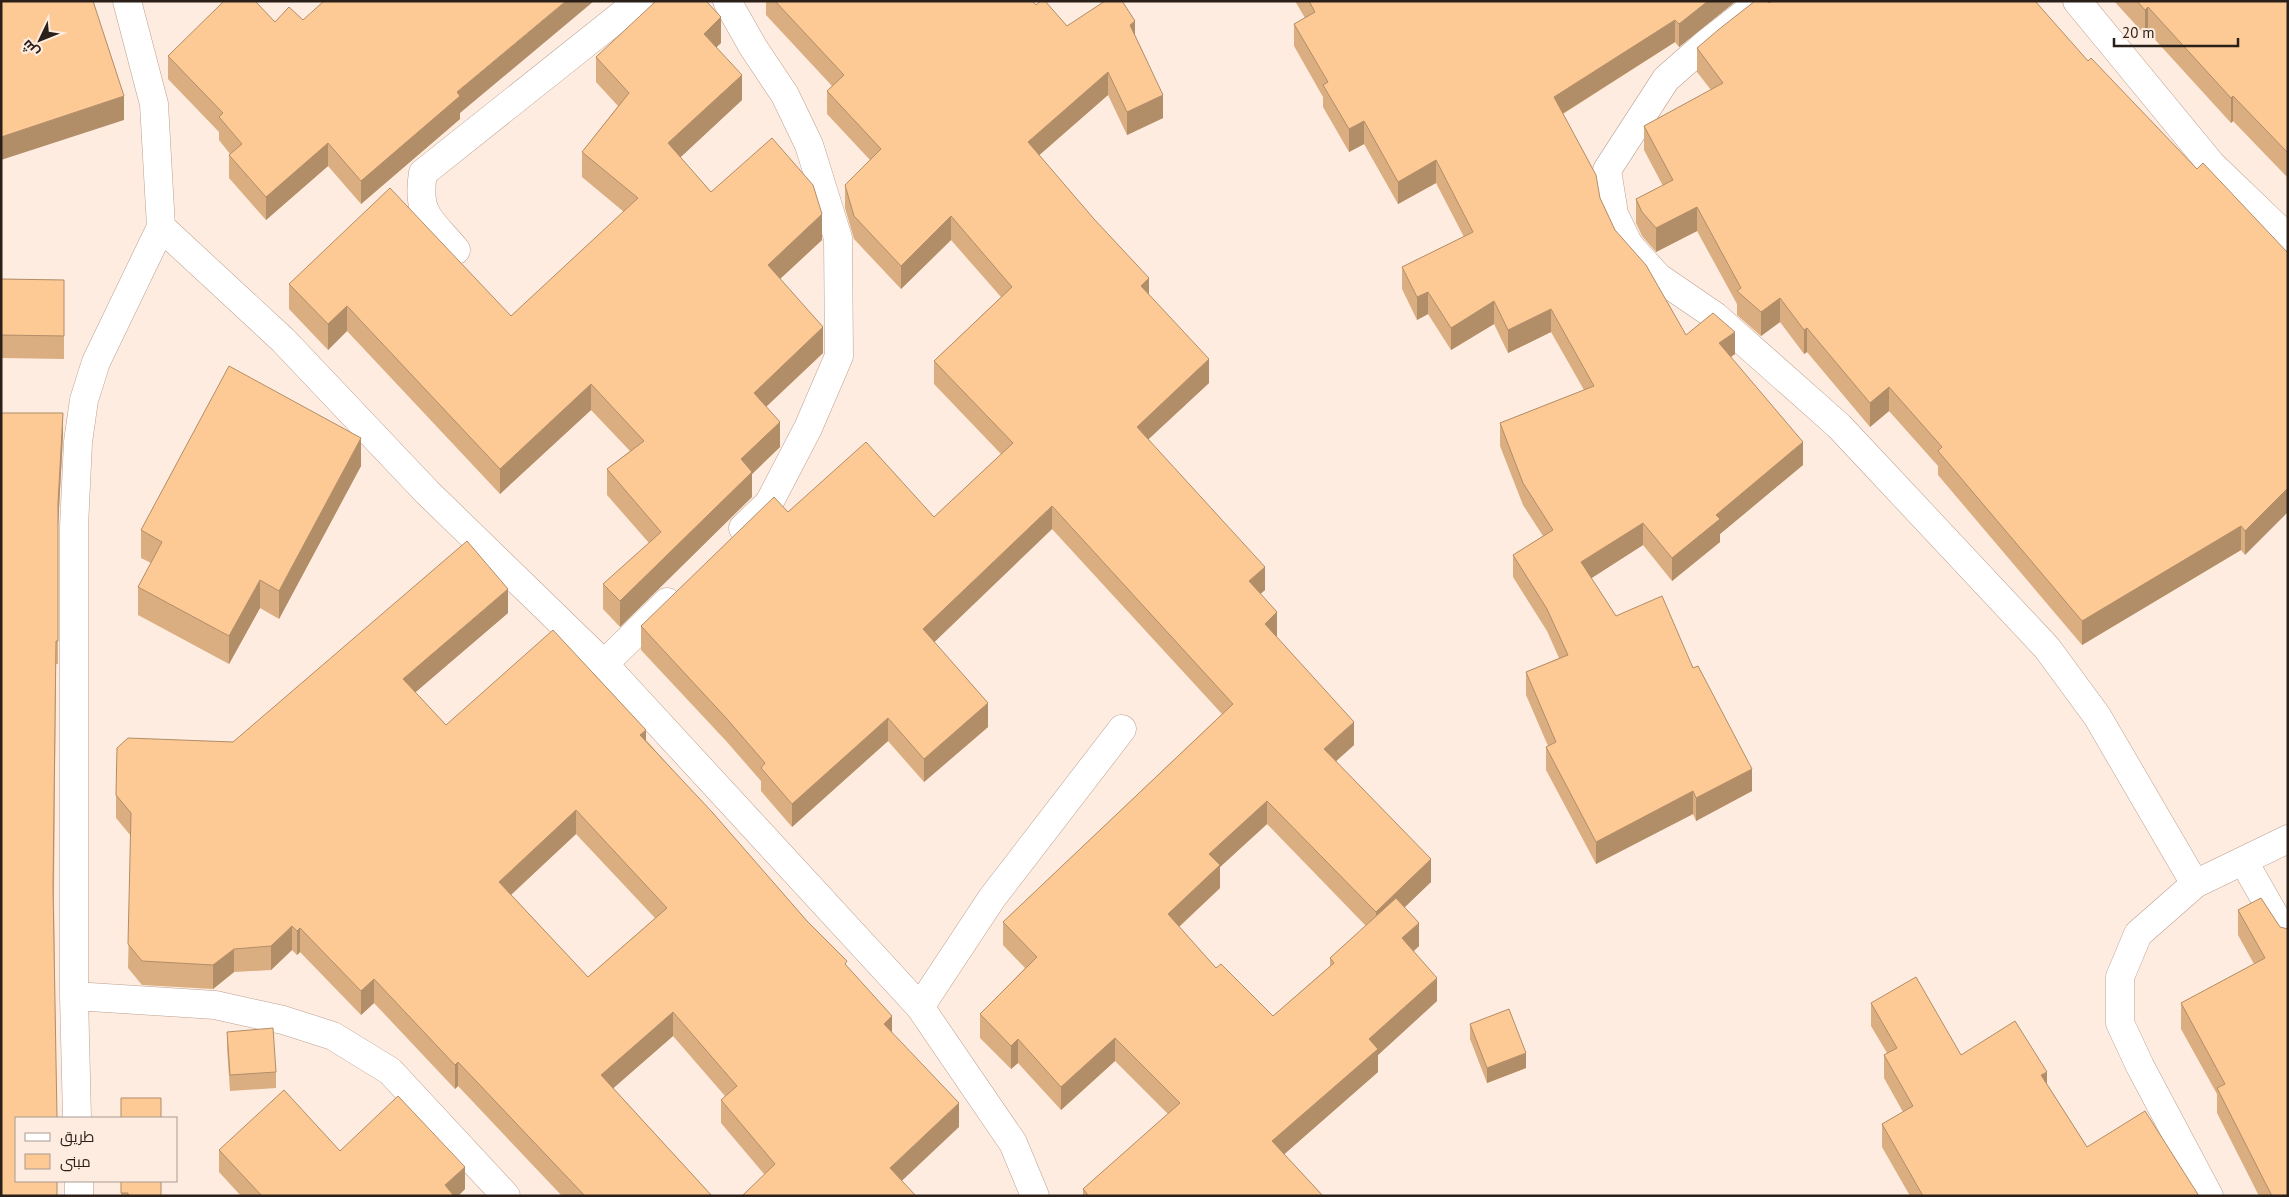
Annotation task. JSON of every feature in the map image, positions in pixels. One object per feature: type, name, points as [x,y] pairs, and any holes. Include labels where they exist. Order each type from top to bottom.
[{"type":"street","points":[[77,1117],[74,996],[74,527],[78,442],[84,400],[96,362],[161,227],[154,104],[127,1]]},
{"type":"street","points":[[456,250],[424,212],[420,193],[424,173],[639,1]]},
{"type":"street","points":[[727,1],[753,47],[785,95],[809,145],[838,238],[839,346],[839,356],[808,428],[769,503],[728,543]]},
{"type":"street","points":[[1761,1],[1708,42],[1666,79],[1607,170],[1614,214],[1629,245],[1658,277],[1715,316],[1839,426],[2046,648],[2097,716],[2195,884]]},
{"type":"street","points":[[2077,1],[2211,164],[2288,238]]},
{"type":"street","points":[[161,227],[283,340],[427,492],[604,664],[920,1007],[1013,1143],[1035,1196]]},
{"type":"street","points":[[604,664],[686,583]]},
{"type":"street","points":[[920,1007],[992,898],[1122,729]]},
{"type":"street","points":[[2209,1196],[2140,1066],[2120,1023],[2120,977],[2138,934],[2195,884],[2244,862],[2288,839]]},
{"type":"street","points":[[2244,862],[2288,939]]},
{"type":"street","points":[[74,996],[215,1006],[283,1020],[333,1036],[390,1071],[506,1196]]},
{"type":"street","points":[[78,1182],[79,1196]]},
{"type":"building","points":[[1,1],[93,1],[124,96],[1,137]]},
{"type":"building","points":[[224,1],[255,1],[275,22],[289,7],[303,20],[324,1],[566,1],[457,92],[460,96],[361,181],[328,143],[266,197],[229,155],[242,144],[219,117],[223,113],[168,56]]},
{"type":"building","points":[[656,1],[706,1],[721,17],[704,34],[742,75],[668,143],[711,192],[772,138],[813,185],[822,214],[768,265],[823,327],[754,393],[780,422],[741,459],[752,472],[620,601],[603,584],[661,532],[607,469],[644,441],[591,384],[500,469],[347,306],[328,324],[289,284],[390,188],[511,316],[638,198],[582,152],[629,93],[596,57]]},
{"type":"building","points":[[775,1],[1032,1],[1036,5],[1041,1],[1045,1],[1067,26],[1105,1],[1122,1],[1135,21],[1130,25],[1163,95],[1127,112],[1108,72],[1028,142],[1094,219],[1149,278],[1141,286],[1209,359],[1137,427],[1265,567],[1249,581],[1277,612],[1265,624],[1354,722],[1324,749],[1431,859],[1376,912],[1267,801],[1209,854],[1220,865],[1168,914],[1216,968],[1221,964],[1273,1016],[1334,963],[1330,958],[1396,898],[1419,923],[1402,938],[1437,978],[1369,1039],[1378,1049],[1272,1141],[1323,1196],[1089,1196],[1083,1189],[1180,1103],[1115,1038],[1061,1087],[1018,1039],[1011,1046],[980,1014],[1037,957],[1003,922],[1233,704],[1052,506],[923,629],[988,703],[924,759],[888,718],[792,804],[761,768],[765,763],[641,626],[774,497],[788,512],[866,442],[934,517],[1013,443],[934,361],[1012,287],[951,216],[901,266],[854,216],[845,185],[881,149],[827,91],[844,75]]},
{"type":"building","points":[[1309,1],[1708,1],[1679,24],[1675,20],[1554,97],[1596,175],[1600,198],[1615,230],[1646,265],[1686,335],[1713,313],[1735,332],[1719,343],[1803,442],[1716,515],[1720,519],[1672,558],[1643,523],[1581,562],[1616,616],[1662,596],[1693,668],[1698,666],[1752,769],[1696,798],[1693,791],[1596,842],[1546,747],[1556,742],[1526,672],[1568,655],[1547,609],[1513,555],[1553,530],[1523,483],[1500,423],[1594,386],[1551,309],[1508,330],[1494,301],[1451,328],[1428,292],[1417,297],[1402,267],[1473,232],[1436,160],[1398,182],[1364,121],[1349,129],[1323,85],[1328,82],[1294,24],[1315,12]]},
{"type":"building","points":[[1755,1],[1768,1],[1769,3],[1772,1],[2035,1],[2088,61],[2091,58],[2197,169],[2203,163],[2288,253],[2288,488],[2245,531],[2241,526],[2082,621],[1938,451],[1942,447],[1889,387],[1870,403],[1807,328],[1804,330],[1780,298],[1761,312],[1737,291],[1741,288],[1697,207],[1656,228],[1642,212],[1636,199],[1673,180],[1644,126],[1723,83],[1697,48]]},
{"type":"building","points":[[2137,1],[2288,1],[2288,153],[2233,96],[2231,98],[2148,7],[2145,10]]},
{"type":"building","points":[[1,279],[64,280],[64,336],[1,335]]},
{"type":"building","points":[[229,366],[361,438],[279,591],[260,580],[229,636],[138,587],[162,542],[141,530]]},
{"type":"building","points":[[1,413],[63,413],[58,503],[58,641],[56,641],[53,887],[57,1117],[15,1117],[15,1182],[57,1182],[57,1196],[1,1196]]},
{"type":"building","points":[[467,541],[508,589],[403,679],[446,725],[553,630],[646,730],[640,735],[712,812],[807,921],[847,961],[845,964],[892,1016],[884,1024],[959,1103],[890,1168],[916,1196],[742,1196],[775,1164],[721,1100],[737,1086],[673,1012],[601,1075],[712,1196],[585,1196],[458,1062],[455,1065],[374,979],[361,991],[300,928],[297,931],[292,926],[271,946],[234,949],[213,965],[142,961],[128,944],[131,813],[116,795],[117,748],[128,738],[233,742]],"holes":[[[576,810],[667,908],[588,977],[499,882]]]},
{"type":"building","points":[[2261,898],[2280,927],[2288,929],[2288,1196],[2272,1196],[2217,1088],[2225,1084],[2181,1003],[2265,958],[2238,910]]},
{"type":"building","points":[[1916,977],[1961,1055],[2015,1021],[2047,1072],[2041,1075],[2087,1147],[2145,1111],[2199,1196],[1923,1196],[1882,1124],[1913,1106],[1884,1055],[1897,1048],[1871,1003]]},
{"type":"building","points":[[1509,1009],[1526,1053],[1487,1068],[1470,1024]]},
{"type":"building","points":[[273,1028],[276,1072],[230,1075],[227,1032]]},
{"type":"building","points":[[284,1090],[340,1151],[398,1096],[465,1167],[445,1185],[454,1196],[262,1196],[219,1150]]},
{"type":"building","points":[[121,1098],[161,1098],[161,1117],[121,1117]]},
{"type":"building","points":[[121,1182],[161,1182],[161,1196],[128,1196],[128,1193],[121,1193]]}]
